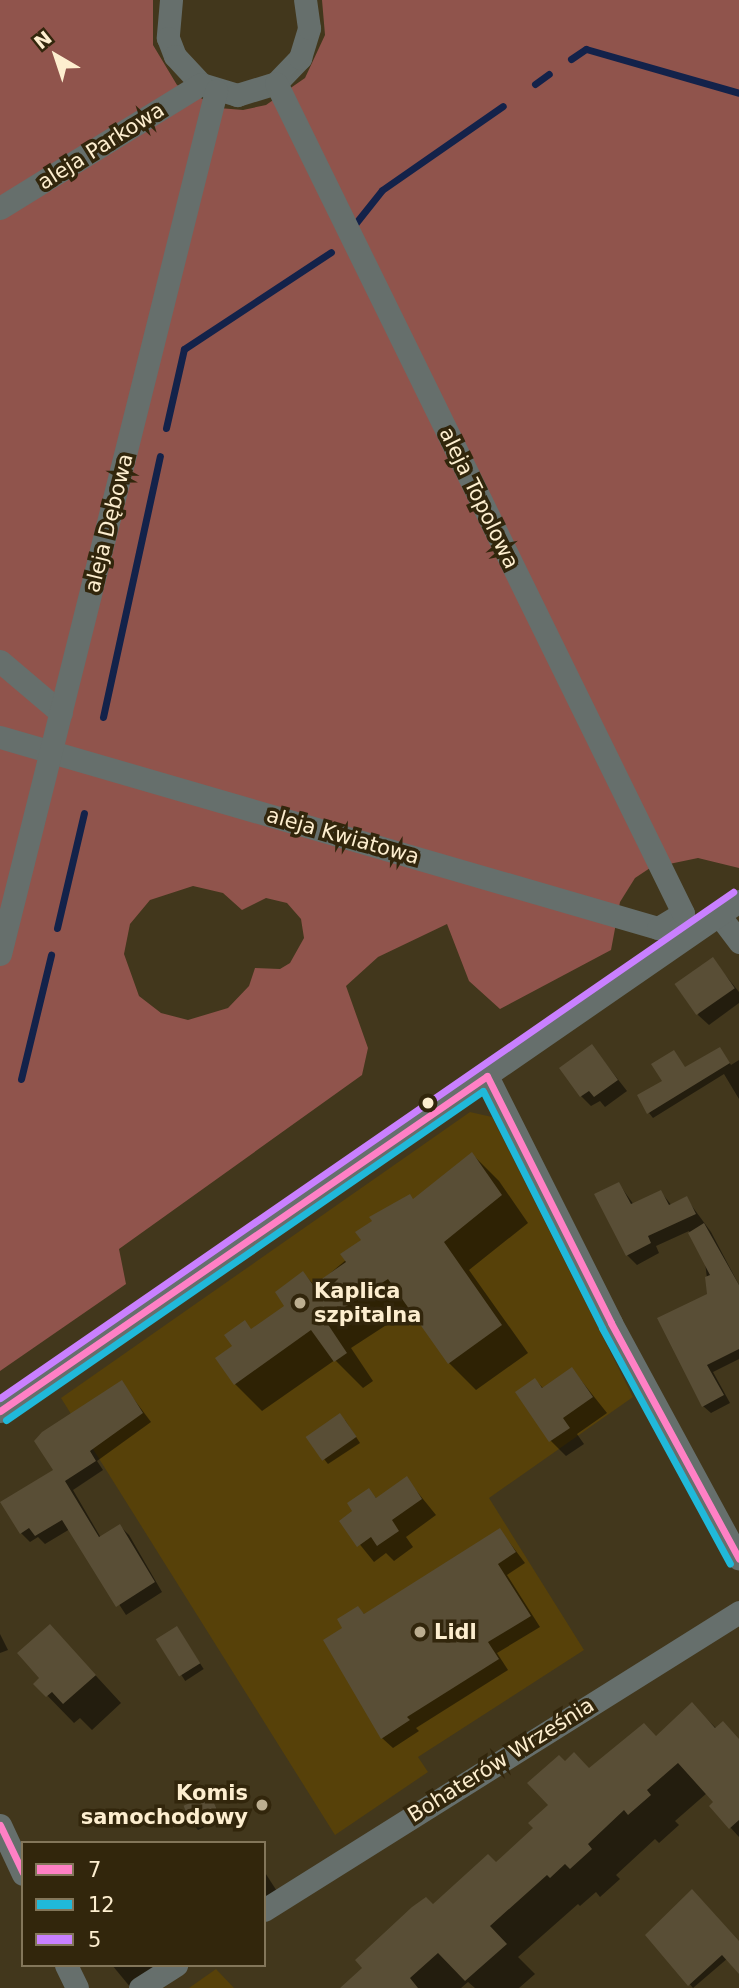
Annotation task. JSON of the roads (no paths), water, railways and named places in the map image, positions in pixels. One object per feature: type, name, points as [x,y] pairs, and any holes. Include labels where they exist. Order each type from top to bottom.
[{"type":"street","points":[[171,0],[167,18],[175,56],[209,88],[237,94],[276,83],[300,58],[307,42],[305,0]]},
{"type":"street","name":"aleja Topolowa","points":[[276,83],[682,913]]},
{"type":"street","name":"aleja Parkowa","points":[[0,208],[209,88]]},
{"type":"street","name":"aleja Dębowa","points":[[0,954],[61,713],[209,88]]},
{"type":"street","points":[[0,661],[61,713]]},
{"type":"street","name":"aleja Kwiatowa","points":[[0,737],[659,928],[682,913]]},
{"type":"street","points":[[0,1411],[739,901]]},
{"type":"street","points":[[719,915],[739,942]]},
{"type":"street","points":[[487,1076],[618,1335],[739,1559]]},
{"type":"street","name":"Bohaterów Września","points":[[266,1909],[739,1612]]},
{"type":"street","points":[[0,1825],[21,1870]]},
{"type":"street","points":[[67,1967],[77,1988]]},
{"type":"street","points":[[140,1988],[173,1967]]},
{"type":"waterway","points":[[571,59],[586,49],[739,93]]},
{"type":"waterway","points":[[535,84],[549,74]]},
{"type":"waterway","points":[[355,224],[382,190],[503,106]]},
{"type":"waterway","points":[[166,428],[184,349],[331,252]]},
{"type":"waterway","points":[[103,717],[160,456]]},
{"type":"waterway","points":[[57,928],[84,813]]},
{"type":"waterway","points":[[21,1079],[51,955]]},
{"type":"place","name":"Kaplica szpitalna","points":[[300,1303]]},
{"type":"place","name":"Lidl","points":[[420,1632]]},
{"type":"place","name":"Komis samochodowy","points":[[262,1805]]}]
